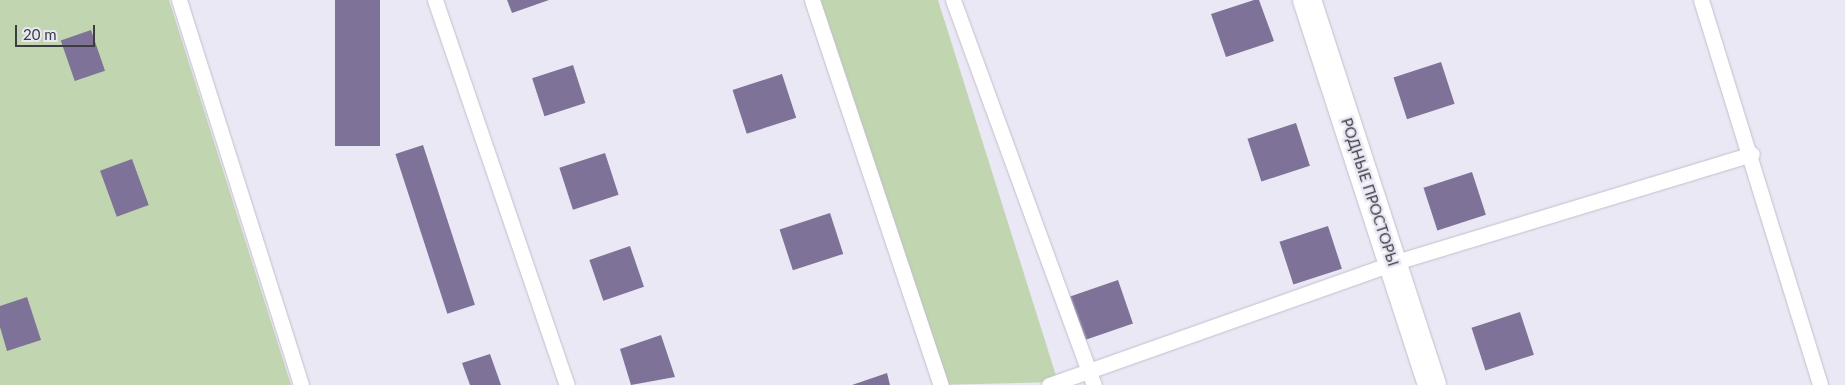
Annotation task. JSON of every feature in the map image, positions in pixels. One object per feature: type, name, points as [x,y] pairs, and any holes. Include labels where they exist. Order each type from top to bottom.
[{"type":"street","name":"РОДНЫЕ ПРОСТОРЫ","points":[[1307,0],[1432,385]]},
{"type":"lane","points":[[179,0],[301,385]]},
{"type":"lane","points":[[434,0],[567,385]]},
{"type":"lane","points":[[812,0],[941,385]]},
{"type":"lane","points":[[953,0],[1092,378]]},
{"type":"lane","points":[[1701,0],[1752,154],[1820,385]]},
{"type":"lane","points":[[1049,385],[1092,378],[1393,264],[1752,154]]},
{"type":"green space","points":[[0,0],[169,0],[291,385],[0,385]]},
{"type":"green space","points":[[817,0],[938,0],[1058,382],[937,385]]},
{"type":"building","points":[[335,0],[380,0],[380,146],[335,146]]},
{"type":"building","points":[[507,0],[549,0],[512,13]]},
{"type":"building","points":[[1259,0],[1274,41],[1226,57],[1211,14]]},
{"type":"building","points":[[91,30],[105,71],[75,81],[61,40]]},
{"type":"building","points":[[1441,62],[1455,104],[1407,119],[1393,77]]},
{"type":"building","points":[[573,65],[585,103],[544,116],[532,78]]},
{"type":"building","points":[[782,74],[796,118],[747,134],[733,90]]},
{"type":"building","points":[[1296,123],[1310,166],[1261,182],[1247,139]]},
{"type":"building","points":[[423,145],[475,305],[447,314],[395,154]]},
{"type":"building","points":[[605,153],[619,195],[573,210],[559,168]]},
{"type":"building","points":[[132,159],[149,205],[117,217],[100,171]]},
{"type":"building","points":[[1472,172],[1486,215],[1437,231],[1423,188]]},
{"type":"building","points":[[830,213],[843,254],[793,270],[780,229]]},
{"type":"building","points":[[1328,226],[1342,269],[1293,285],[1279,242]]},
{"type":"building","points":[[630,246],[644,287],[603,301],[589,260]]},
{"type":"building","points":[[1118,280],[1133,323],[1080,342],[1065,298]]},
{"type":"building","points":[[27,297],[41,340],[7,351],[0,327],[0,306]]},
{"type":"building","points":[[1520,312],[1534,355],[1485,371],[1471,328]]},
{"type":"building","points":[[661,335],[675,377],[631,385],[620,349]]},
{"type":"building","points":[[490,354],[501,385],[470,385],[462,363]]},
{"type":"building","points":[[887,373],[890,385],[852,385]]}]
